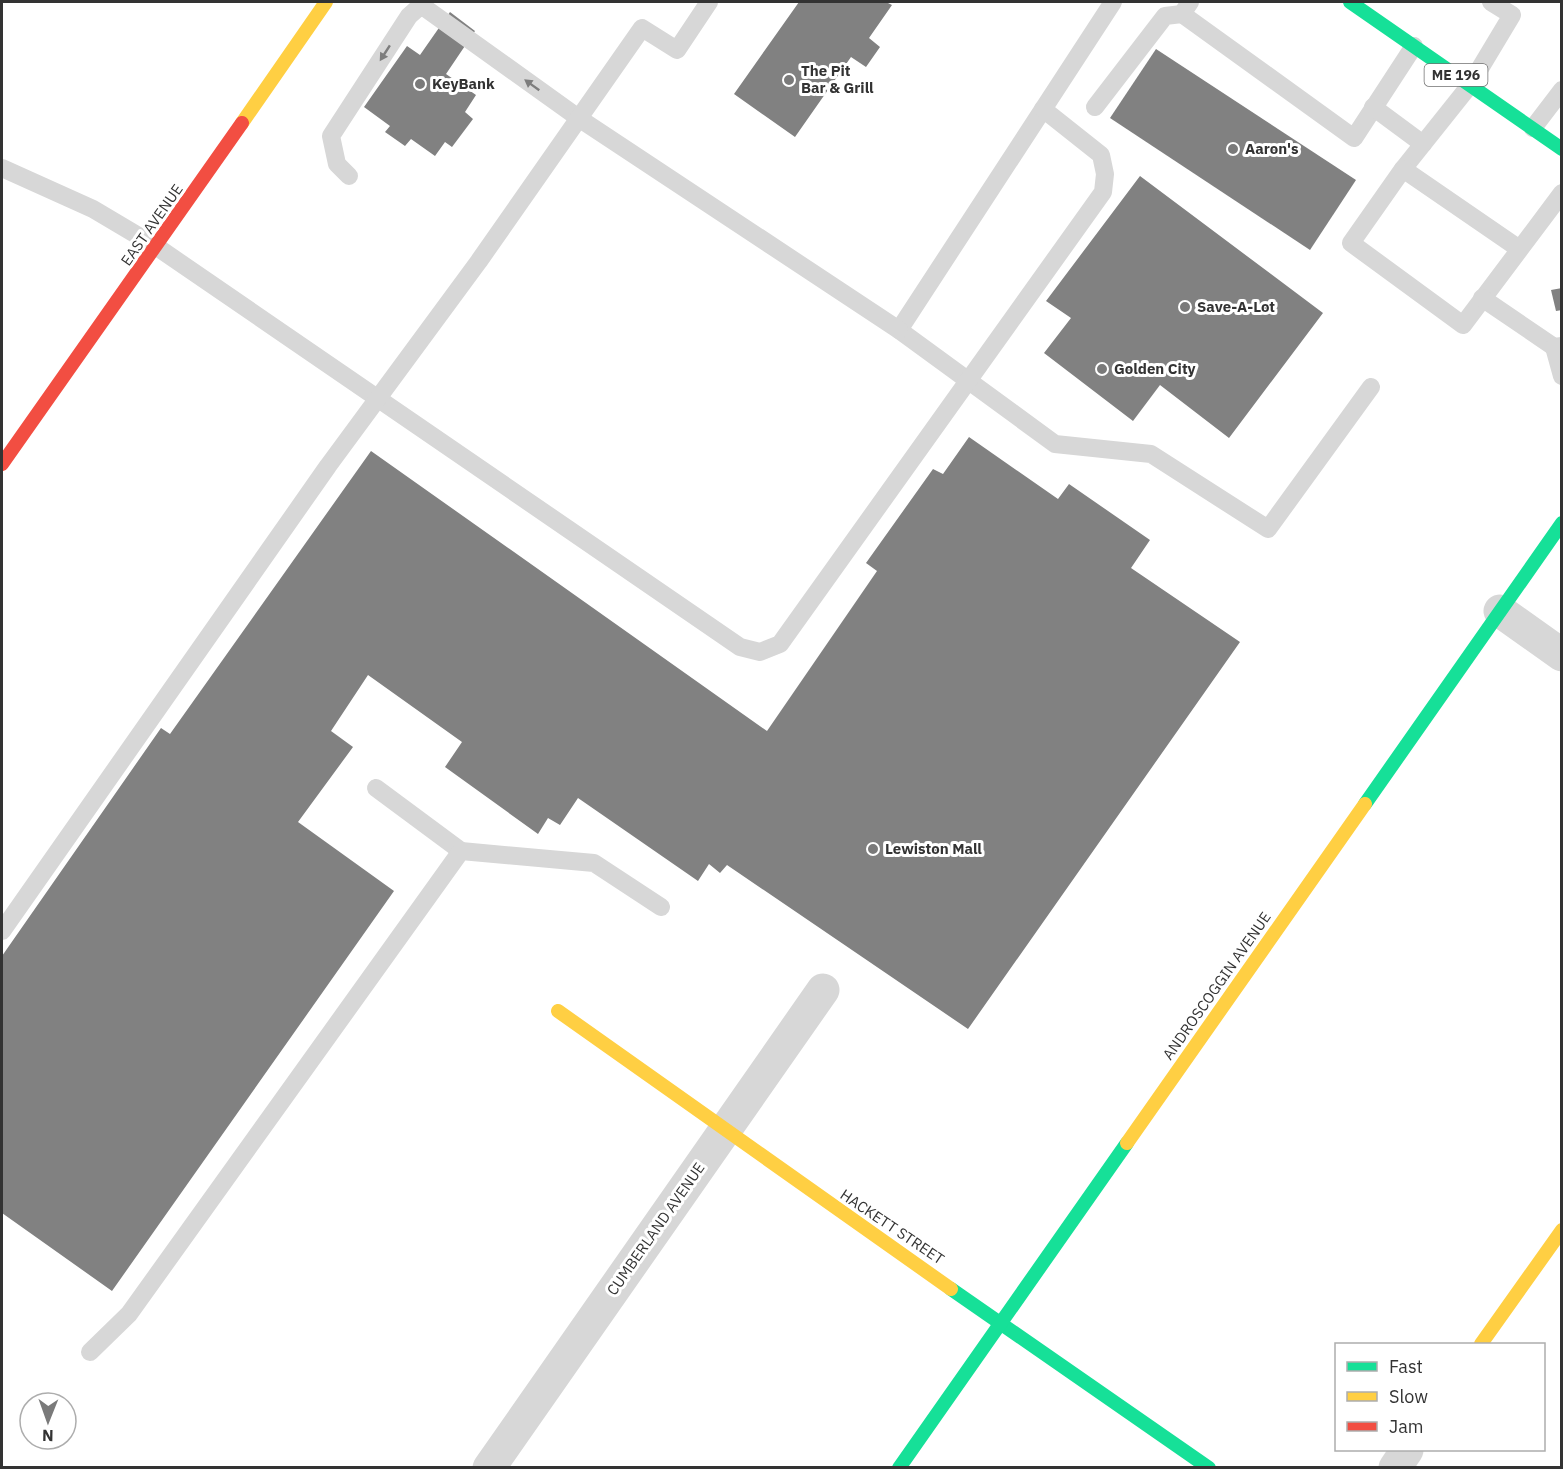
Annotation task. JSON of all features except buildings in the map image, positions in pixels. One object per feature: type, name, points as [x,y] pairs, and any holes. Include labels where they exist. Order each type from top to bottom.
[{"type":"main road","name":"EAST AVENUE","points":[[2,464],[326,2]]},
{"type":"main road","name":"ME 196","points":[[1350,2],[1562,149]]},
{"type":"main road","name":"ANDROSCOGGIN AVENUE","points":[[899,1467],[1562,523]]},
{"type":"main road","name":"HACKETT STREET","points":[[558,1011],[727,1129],[825,1201],[1209,1467]]},
{"type":"main road","points":[[1482,1343],[1562,1230]]},
{"type":"street","points":[[1500,611],[1562,655]]},
{"type":"street","name":"CUMBERLAND AVENUE","points":[[489,1467],[823,990]]},
{"type":"street","points":[[1395,1467],[1406,1451]]},
{"type":"lane","points":[[2,931],[328,466],[380,398],[580,119],[642,28],[677,50],[709,2]]},
{"type":"lane","points":[[899,330],[1113,2]]},
{"type":"lane","points":[[1491,2],[1512,15],[1470,85],[1403,169],[1351,243],[1462,325],[1518,248],[1562,193]]},
{"type":"lane","points":[[349,176],[337,164],[331,136],[409,16],[418,8],[424,8],[580,119],[899,330],[1056,444],[1151,454],[1268,529],[1371,387]]},
{"type":"lane","points":[[1095,107],[1165,16],[1186,8],[1354,138],[1414,46]]},
{"type":"lane","points":[[1533,128],[1562,90]]},
{"type":"lane","points":[[1373,107],[1423,144]]},
{"type":"lane","points":[[2,168],[93,209],[157,246],[740,647],[760,652],[780,644],[1103,192],[1105,174],[1101,156],[1043,109]]},
{"type":"lane","points":[[1403,169],[1518,248]]},
{"type":"lane","points":[[1482,298],[1558,346],[1562,376]]},
{"type":"lane","points":[[376,788],[461,851],[594,863],[661,907]]},
{"type":"lane","points":[[90,1352],[129,1314],[461,851]]},
{"type":"traffic: fast","points":[[1350,2],[1562,149]]},
{"type":"traffic: fast","points":[[1365,804],[1562,523]]},
{"type":"traffic: fast","points":[[899,1468],[1127,1143]]},
{"type":"traffic: fast","points":[[951,1289],[1209,1468]]},
{"type":"traffic: slow","points":[[242,123],[326,2]]},
{"type":"traffic: slow","points":[[1127,1143],[1365,804]]},
{"type":"traffic: slow","points":[[558,1011],[951,1289]]},
{"type":"traffic: slow","points":[[1482,1343],[1562,1230]]},
{"type":"traffic: jam","points":[[2,464],[242,123]]},
{"type":"place","name":"The Pit Bar & Grill","points":[[789,80]]},
{"type":"place","name":"KeyBank","points":[[420,84]]},
{"type":"place","name":"Aaron's","points":[[1233,149]]},
{"type":"place","name":"Save-A-Lot","points":[[1185,307]]},
{"type":"place","name":"Golden City","points":[[1102,369]]},
{"type":"place","name":"Lewiston Mall","points":[[873,849]]}]
